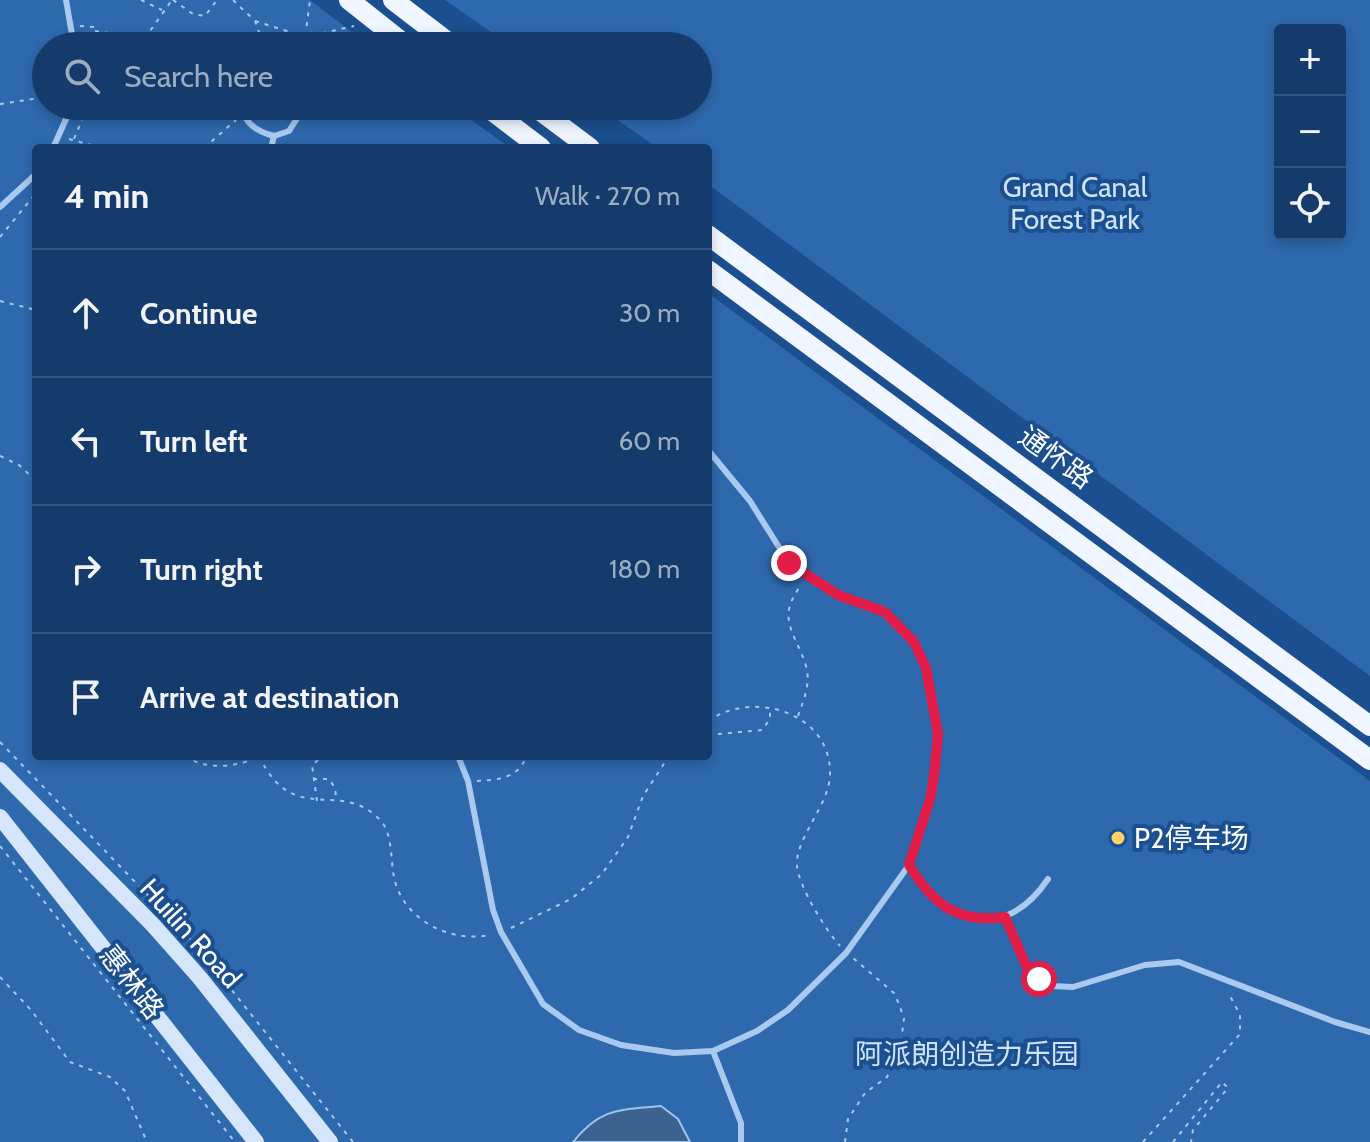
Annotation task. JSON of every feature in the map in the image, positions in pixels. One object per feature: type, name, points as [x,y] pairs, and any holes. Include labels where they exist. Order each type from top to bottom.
[{"type":"main road","points":[[349,0],[390,32]]},
{"type":"main road","points":[[393,0],[435,32]]},
{"type":"main road","points":[[504,120],[536,144]]},
{"type":"main road","points":[[553,120],[585,144]]},
{"type":"main road","name":"通怀路","points":[[712,238],[1370,726]]},
{"type":"main road","name":"通怀路","points":[[712,273],[1370,760]]},
{"type":"main road","name":"Huilin Road","points":[[0,770],[182,957],[330,1142]]},
{"type":"main road","points":[[0,817],[256,1142]]},
{"type":"lane","points":[[66,0],[72,32]]},
{"type":"lane","points":[[56,144],[67,120]]},
{"type":"lane","points":[[247,120],[253,127],[274,136],[289,131],[296,120]]},
{"type":"lane","points":[[272,144],[274,136]]},
{"type":"lane","points":[[0,207],[32,178]]},
{"type":"lane","points":[[460,760],[468,781],[493,910],[514,958],[543,1004],[579,1030],[621,1045],[674,1053],[713,1051],[757,1031],[788,1010],[846,953],[909,865],[931,796],[938,734],[926,668],[914,642],[885,612],[838,595],[807,578],[774,544],[750,501],[712,455]]},
{"type":"lane","points":[[909,865],[922,888],[942,907],[985,920],[1005,917],[1033,901],[1048,879]]},
{"type":"lane","points":[[1005,917],[1026,965],[1052,986],[1073,987],[1145,965],[1179,962],[1335,1022],[1370,1032]]},
{"type":"lane","points":[[713,1051],[737,1109],[741,1142]]},
{"type":"path","points":[[141,0],[164,11]]},
{"type":"path","points":[[149,32],[173,0],[193,14],[205,16],[217,0]]},
{"type":"path","points":[[233,0],[255,21],[290,32]]},
{"type":"path","points":[[307,32],[310,0]]},
{"type":"path","points":[[330,32],[372,18]]},
{"type":"path","points":[[255,21],[259,32]]},
{"type":"path","points":[[71,25],[95,27],[95,31],[102,32]]},
{"type":"path","points":[[0,104],[32,99]]},
{"type":"path","points":[[73,144],[83,120]]},
{"type":"path","points":[[209,144],[238,120]]},
{"type":"path","points":[[61,136],[87,144]]},
{"type":"path","points":[[0,237],[32,198]]},
{"type":"path","points":[[0,301],[32,309]]},
{"type":"path","points":[[0,456],[19,465],[32,477]]},
{"type":"path","points":[[798,717],[808,689],[806,667],[792,638],[787,614],[792,597],[807,578]]},
{"type":"path","points":[[712,719],[747,707],[770,708],[798,717],[814,729],[829,752],[830,778],[824,801],[797,862],[800,879],[826,929],[846,953],[895,994],[904,1018],[900,1051],[887,1077],[865,1093],[848,1119],[845,1142]]},
{"type":"path","points":[[712,735],[762,730],[770,719],[770,708]]},
{"type":"path","points":[[191,760],[224,765],[252,760]]},
{"type":"path","points":[[317,802],[312,765],[318,760]]},
{"type":"path","points":[[468,781],[501,780],[520,769],[524,760]]},
{"type":"path","points":[[312,779],[329,779],[335,788],[336,800]]},
{"type":"path","name":"惠林路","points":[[0,846],[235,1142]]},
{"type":"path","points":[[0,977],[31,1010],[70,1062],[110,1077],[125,1091],[147,1142]]},
{"type":"path","points":[[1143,1142],[1240,1034],[1240,1015],[1228,997],[1231,981]]},
{"type":"path","points":[[1173,1142],[1222,1082],[1228,1088],[1193,1130],[1191,1142]]},
{"type":"path","points":[[1185,1126],[1193,1130]]},
{"type":"green space","name":"阿派朗创造力乐园","points":[[0,0],[310,0],[352,32],[32,32],[32,120],[471,120],[504,144],[32,144],[32,760],[712,760],[712,296],[1370,781],[1370,1142],[0,1142]]},
{"type":"green space","name":"Grand Canal Forest Park","points":[[445,0],[1370,0],[1370,676],[712,187],[712,144],[652,144],[617,120],[712,120],[712,32],[491,32]]},
{"type":"shaded area","points":[[661,1106],[678,1119],[690,1142],[573,1142],[602,1116],[623,1110]]},
{"type":"place","name":"P2停车场","points":[[1118,838]]},
{"type":"route","points":[[789,563],[807,578],[838,595],[885,612],[914,642],[926,668],[938,734],[931,796],[909,865],[922,888],[942,907],[985,920],[1005,917],[1026,965],[1039,979]]}]
